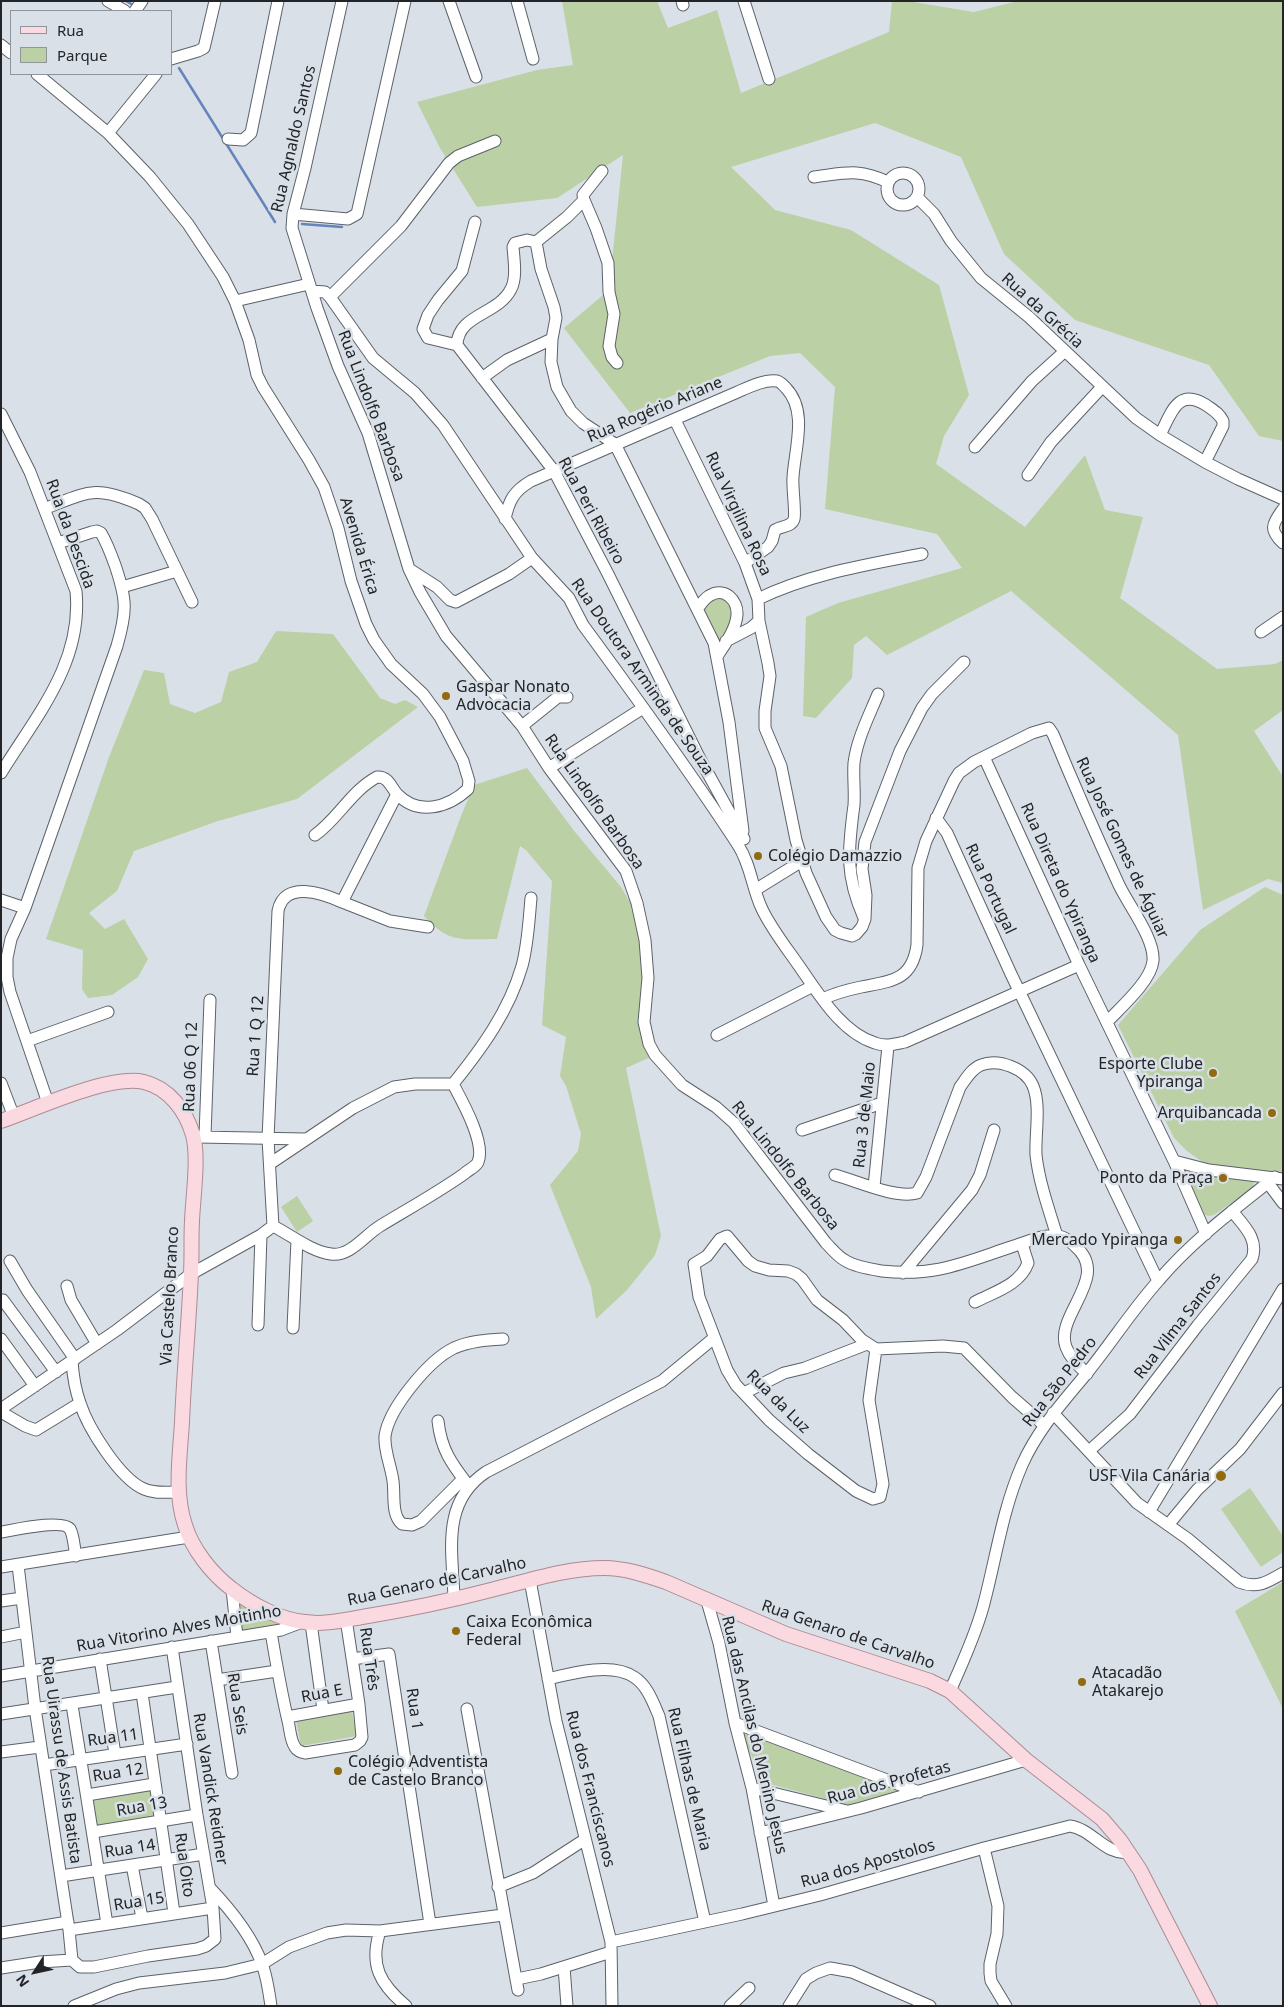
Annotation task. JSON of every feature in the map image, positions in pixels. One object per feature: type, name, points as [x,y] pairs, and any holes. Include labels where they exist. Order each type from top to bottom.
[{"type":"main road","name":"Via Castelo Branco","points":[[8,1119],[48,1103],[109,1084],[128,1081],[143,1082],[167,1093],[199,1137],[194,1169],[191,1274],[183,1382],[179,1492],[184,1524],[189,1537],[210,1568],[232,1589],[268,1610],[307,1623]]},
{"type":"main road","name":"Rua Genaro de Carvalho","points":[[307,1623],[346,1619],[454,1599],[565,1573],[607,1568],[645,1575],[666,1582],[786,1634],[930,1681],[950,1691],[1026,1760],[1102,1819],[1140,1870],[1210,2006]]},
{"type":"street","points":[[108,1],[123,10]]},
{"type":"street","points":[[172,59],[204,48],[215,1]]},
{"type":"street","points":[[228,139],[243,140],[251,133],[278,1]]},
{"type":"street","name":"Rua Agnaldo Santos","points":[[311,287],[292,228],[293,214],[342,1]]},
{"type":"street","points":[[293,214],[348,219],[357,214],[405,1]]},
{"type":"street","points":[[449,1],[476,77]]},
{"type":"street","points":[[516,1],[534,59]]},
{"type":"street","points":[[744,1],[769,79]]},
{"type":"street","points":[[38,75],[108,133],[150,177],[188,224],[223,276],[235,301],[311,287],[325,292],[330,297],[401,226],[449,163],[458,156],[496,141]]},
{"type":"street","points":[[108,133],[155,75]]},
{"type":"street","points":[[602,171],[583,195],[608,263],[609,292],[614,314],[608,346],[612,357],[617,363]]},
{"type":"street","points":[[814,177],[855,172],[874,176],[888,182]]},
{"type":"street","points":[[905,173],[910,175],[919,187],[917,197],[908,204],[898,204],[889,197],[888,182],[895,175],[905,173]]},
{"type":"street","name":"Rua da Grécia","points":[[917,197],[934,214],[951,241],[981,278],[1029,318],[1136,418],[1205,462],[1283,499]]},
{"type":"street","points":[[536,242],[562,222],[584,200]]},
{"type":"street","points":[[475,222],[462,272],[428,315],[423,330],[428,338],[457,345],[458,336],[463,326],[495,306],[511,290],[514,281],[513,247],[515,244],[527,240],[536,242]]},
{"type":"street","points":[[536,242],[541,269],[556,318],[552,339],[551,362],[553,374],[563,399],[571,411],[583,423],[615,444],[698,608],[718,655],[729,722],[746,858]]},
{"type":"street","name":"Rua Lindolfo Barbosa","points":[[311,287],[338,366],[368,433],[409,569],[420,592],[446,636],[522,726],[549,768],[620,861],[631,884],[641,920],[648,961],[643,1015],[644,1031],[655,1055],[682,1085],[725,1114],[807,1219],[838,1256],[844,1260],[861,1267],[903,1273],[937,1271],[1040,1238],[1057,1236],[1038,1166],[1036,1104],[1033,1086],[1022,1072],[1008,1066],[991,1063],[981,1065],[967,1076],[954,1102],[920,1190],[917,1193],[908,1194],[874,1187],[835,1175]]},
{"type":"street","name":"Rua Doutora Arminda de Souza","points":[[330,297],[373,358],[414,393],[442,425],[532,558],[569,598],[583,624],[701,789],[746,858],[762,909],[772,927],[813,986],[852,1030],[875,1043],[888,1046]]},
{"type":"street","name":"Avenida Érica","points":[[235,301],[249,340],[257,374],[263,387],[324,487],[366,624],[381,652],[423,694],[440,716],[463,761],[469,781],[468,789],[460,796],[430,808],[421,808],[397,794]]},
{"type":"street","points":[[482,378],[514,356],[552,339]]},
{"type":"street","name":"Rua Peri Ribeiro","points":[[457,345],[554,471],[608,574],[699,757],[744,839]]},
{"type":"street","points":[[976,447],[1032,381],[1064,352]]},
{"type":"street","name":"Rua Rogério Ariane","points":[[505,519],[510,500],[515,492],[531,481],[754,386],[776,381],[782,384],[795,401],[798,414],[792,492],[794,521],[789,525],[774,530],[772,541],[768,547],[746,563]]},
{"type":"street","points":[[1028,475],[1051,442],[1102,387]]},
{"type":"street","points":[[1160,435],[1178,402],[1188,398],[1202,402],[1215,411],[1224,421],[1205,462]]},
{"type":"street","name":"Rua da Descida","points":[[1,414],[46,508],[51,529],[76,591],[77,615],[73,635],[55,689],[1,773]]},
{"type":"street","name":"Rua Virgilina Rosa","points":[[675,420],[746,563],[758,599],[759,621],[770,676],[764,720],[768,737],[781,766],[802,861],[820,905],[835,930],[848,935],[856,934],[862,927],[865,919]]},
{"type":"street","points":[[46,508],[96,491],[139,504],[145,508],[152,519],[192,602]]},
{"type":"street","points":[[1283,509],[1273,525],[1275,534],[1283,543]]},
{"type":"street","points":[[48,1103],[10,992],[7,976],[7,958],[11,939],[25,908],[117,646],[124,614],[125,599],[113,560],[101,533],[97,531],[92,532],[58,543]]},
{"type":"street","points":[[758,599],[784,586],[829,573],[922,554]]},
{"type":"street","points":[[409,569],[438,587],[450,600],[456,602],[509,574],[532,558]]},
{"type":"street","points":[[122,587],[177,570]]},
{"type":"street","points":[[698,608],[710,595],[718,592],[732,598],[736,606],[737,618],[718,655]]},
{"type":"street","points":[[1261,632],[1283,617]]},
{"type":"street","points":[[726,641],[751,628],[759,621]]},
{"type":"street","points":[[865,919],[866,895],[862,869],[865,842],[873,817],[900,751],[922,708],[932,694],[964,662]]},
{"type":"street","points":[[865,919],[853,890],[849,860],[850,826],[854,806],[854,763],[878,694]]},
{"type":"street","points":[[522,726],[558,697],[567,697]]},
{"type":"street","points":[[549,768],[643,708]]},
{"type":"street","name":"Rua José Gomes de Águiar","points":[[984,757],[1041,729],[1049,728],[1053,734],[1082,804],[1120,887],[1152,948],[1153,962],[1148,974],[1131,997],[1107,1022]]},
{"type":"street","points":[[823,999],[843,991],[892,981],[910,967],[917,945],[918,868],[924,848],[948,791],[959,773],[984,757]]},
{"type":"street","name":"Rua Direta do Ypiranga","points":[[984,757],[1079,965],[1174,1161],[1206,1234]]},
{"type":"street","points":[[315,835],[324,828],[351,798],[377,777],[385,779],[397,794],[342,902],[390,921],[428,927]]},
{"type":"street","name":"Rua Portugal","points":[[936,818],[947,833],[1011,974],[1158,1280]]},
{"type":"street","points":[[755,890],[802,861]]},
{"type":"street","name":"Rua 1 Q 12","points":[[273,1226],[270,1202],[271,1163],[268,1139],[278,911],[283,897],[295,892],[322,894],[342,902]]},
{"type":"street","points":[[453,1084],[490,1035],[508,1001],[522,965],[528,933],[531,898]]},
{"type":"street","points":[[1,900],[25,908]]},
{"type":"street","points":[[888,1046],[905,1042],[1079,965]]},
{"type":"street","points":[[717,1035],[813,986]]},
{"type":"street","name":"Rua 06 Q 12","points":[[199,1137],[210,1000]]},
{"type":"street","points":[[27,1041],[108,1012]]},
{"type":"street","name":"Rua 3 de Maio","points":[[874,1187],[888,1046]]},
{"type":"street","points":[[1,1083],[8,1119]]},
{"type":"street","points":[[271,1163],[353,1108],[394,1087],[415,1084],[453,1084]]},
{"type":"street","points":[[80,1403],[36,1430],[25,1426],[1,1410],[97,1344],[191,1274],[273,1226],[297,1240],[332,1255],[343,1252],[360,1242],[378,1227],[445,1188],[476,1165],[480,1156],[474,1128],[453,1084]]},
{"type":"street","points":[[802,1130],[882,1104]]},
{"type":"street","points":[[903,1273],[972,1190],[980,1176],[994,1130]]},
{"type":"street","points":[[199,1137],[305,1139]]},
{"type":"street","points":[[1174,1161],[1209,1170],[1275,1180],[1283,1204]]},
{"type":"street","name":"Rua São Pedro","points":[[950,1691],[973,1637],[982,1609],[1006,1509],[1013,1489],[1023,1463],[1044,1425],[1158,1280],[1232,1211],[1275,1180]]},
{"type":"street","name":"Rua Vilma Santos","points":[[1089,1451],[1130,1414],[1204,1317],[1252,1259],[1254,1251],[1252,1238],[1232,1211]]},
{"type":"street","points":[[258,1325],[261,1234]]},
{"type":"street","name":"Rua da Luz","points":[[728,1236],[755,1266],[769,1270],[788,1271],[802,1279],[817,1300],[843,1320],[871,1346],[869,1400],[883,1484],[880,1497],[876,1499],[866,1497],[822,1465],[769,1420],[726,1370],[714,1338],[697,1291],[698,1282],[694,1264],[707,1256],[720,1239],[728,1236]]},
{"type":"street","points":[[1057,1236],[1077,1247],[1087,1263],[1086,1281],[1068,1324],[1064,1339],[1070,1356],[1086,1374]]},
{"type":"street","points":[[293,1328],[297,1240]]},
{"type":"street","points":[[975,1302],[1012,1283],[1021,1275],[1028,1263],[1022,1244]]},
{"type":"street","points":[[10,1261],[74,1360],[73,1377],[80,1403],[119,1471],[143,1489],[153,1492],[179,1492]]},
{"type":"street","points":[[67,1286],[71,1300],[97,1344]]},
{"type":"street","points":[[1149,1512],[1283,1289]]},
{"type":"street","points":[[3,1300],[56,1372]]},
{"type":"street","points":[[1,1338],[35,1386]]},
{"type":"street","points":[[503,1339],[476,1341],[454,1349],[436,1360],[421,1375],[396,1409],[388,1424],[385,1438],[393,1479],[398,1521],[408,1526],[421,1521],[466,1483],[662,1381],[714,1338]]},
{"type":"street","points":[[744,1393],[784,1373],[871,1346],[942,1346],[964,1348],[1012,1397],[1044,1425]]},
{"type":"street","points":[[1168,1525],[1197,1490],[1240,1449],[1283,1393]]},
{"type":"street","points":[[1053,1413],[1122,1488],[1149,1512],[1188,1539],[1239,1582],[1248,1586],[1255,1586],[1283,1573]]},
{"type":"street","points":[[438,1421],[442,1445],[451,1463],[466,1483]]},
{"type":"street","points":[[454,1599],[451,1535],[455,1514],[466,1483]]},
{"type":"street","points":[[1,1532],[57,1524],[67,1527],[71,1532],[76,1556]]},
{"type":"street","points":[[1,1567],[189,1537]]},
{"type":"street","name":"Rua Uirassu de Assis Batista","points":[[18,1565],[40,1746],[61,1876],[72,1960]]},
{"type":"street","name":"Rua dos Franciscanos","points":[[530,1580],[556,1721],[611,1947],[612,2006]]},
{"type":"street","points":[[232,1589],[237,1637]]},
{"type":"street","points":[[1,1601],[22,1598]]},
{"type":"street","name":"Rua das Ancilas do Menino Jesus","points":[[707,1601],[752,1788],[774,1906]]},
{"type":"street","name":"Rua Três","points":[[346,1619],[359,1704]]},
{"type":"street","points":[[307,1623],[323,1710]]},
{"type":"street","name":"Rua Vitorino Alves Moitinho","points":[[1,1676],[271,1632],[307,1623]]},
{"type":"street","points":[[1,1636],[26,1632]]},
{"type":"street","points":[[271,1632],[287,1717]]},
{"type":"street","name":"Rua Seis","points":[[210,1641],[232,1773]]},
{"type":"street","name":"Rua Vandick Reidner","points":[[72,1960],[80,1967],[94,1967],[148,1956],[197,1949],[212,1943],[216,1935],[172,1647]]},
{"type":"street","name":"Rua 1","points":[[352,1659],[389,1654],[430,1924]]},
{"type":"street","points":[[100,1659],[115,1754]]},
{"type":"street","name":"Rua Filhas de Maria","points":[[548,1679],[593,1670],[623,1672],[634,1677],[652,1697],[659,1716],[705,1922]]},
{"type":"street","points":[[216,1680],[277,1671]]},
{"type":"street","points":[[1,1714],[35,1708],[72,1705],[178,1687]]},
{"type":"street","points":[[142,1693],[154,1784]]},
{"type":"street","name":"Rua E","points":[[359,1704],[362,1737],[358,1743],[305,1752],[301,1752],[294,1747],[287,1717],[359,1704]]},
{"type":"street","points":[[72,1705],[107,1924]]},
{"type":"street","points":[[74,2006],[116,1989],[140,1983],[225,1973],[262,1964],[289,1947],[327,1933],[346,1930],[380,1931],[503,1915],[467,1709]]},
{"type":"street","points":[[735,1723],[919,1792]]},
{"type":"street","name":"Rua 11","points":[[44,1765],[187,1744]]},
{"type":"street","points":[[1,1752],[40,1746]]},
{"type":"street","name":"Rua dos Profetas","points":[[760,1833],[848,1812],[1026,1760]]},
{"type":"street","name":"Rua 12","points":[[87,1794],[154,1784]]},
{"type":"street","name":"Rua Oito","points":[[154,1784],[174,1913]]},
{"type":"street","points":[[752,1788],[848,1812]]},
{"type":"street","name":"Rua 13","points":[[93,1832],[197,1815]]},
{"type":"street","name":"Rua dos Apostolos","points":[[503,1915],[518,1984],[564,1968],[611,1947],[774,1906],[1070,1826],[1081,1829],[1117,1852],[1128,1852]]},
{"type":"street","points":[[498,1887],[533,1872],[584,1840]]},
{"type":"street","points":[[984,1848],[998,1906],[997,1934],[990,1964],[991,1981],[1006,2006]]},
{"type":"street","name":"Rua 14","points":[[61,1876],[204,1854]]},
{"type":"street","points":[[132,1865],[142,1918]]},
{"type":"street","points":[[210,1888],[235,1918],[262,1964],[271,2006]]},
{"type":"street","name":"Rua 15","points":[[1,1933],[107,1924],[213,1908]]},
{"type":"street","points":[[380,1931],[375,1954],[375,1964],[378,1973],[398,2000],[406,2006]]},
{"type":"street","points":[[1,1968],[40,1962],[72,1960]]},
{"type":"street","points":[[564,1968],[567,2006]]},
{"type":"street","points":[[789,2006],[806,1979],[830,1968],[852,1972],[930,2006]]},
{"type":"street","points":[[730,2006],[749,1988]]},
{"type":"green space","points":[[562,1],[657,1],[668,28],[717,10],[741,93],[889,32],[892,1],[907,1],[974,12],[1018,1],[1283,1],[1283,441],[1259,436],[1209,365],[1075,320],[1004,254],[961,157],[875,123],[731,167],[775,210],[851,230],[939,285],[969,395],[944,436],[936,464],[1025,527],[1085,455],[1105,510],[1143,517],[1120,598],[1217,669],[1275,664],[1283,660],[1283,710],[1254,731],[1283,777],[1283,883],[1268,879],[1203,910],[1178,735],[1011,591],[887,655],[866,636],[854,645],[852,678],[816,718],[803,716],[806,617],[838,603],[962,568],[937,534],[825,509],[835,387],[800,353],[770,356],[630,413],[564,328],[609,290],[623,155],[557,198],[477,207],[440,148],[417,102],[537,70],[573,65]]},
{"type":"green space","points":[[724,595],[734,615],[720,647],[702,609],[706,602]]},
{"type":"green space","points":[[276,631],[333,634],[380,698],[395,704],[405,700],[418,707],[297,799],[218,821],[134,851],[117,891],[89,913],[105,929],[124,919],[148,959],[138,977],[112,995],[88,998],[82,989],[83,950],[46,939],[109,757],[144,670],[164,673],[170,704],[195,713],[221,702],[229,672],[257,662]]},
{"type":"green space","points":[[527,768],[575,832],[621,887],[635,911],[648,978],[644,1022],[655,1055],[626,1068],[661,1236],[655,1255],[627,1290],[596,1319],[591,1287],[550,1185],[578,1151],[581,1134],[566,1086],[560,1076],[566,1037],[542,1025],[552,881],[526,850],[520,846],[497,939],[465,939],[449,936],[424,916],[474,785]]},
{"type":"green space","name":"Esporte Clube Ypiranga","points":[[1265,887],[1283,895],[1283,1176],[1204,1163],[1187,1151],[1174,1138],[1118,1025],[1200,930]]},
{"type":"green space","points":[[1190,1171],[1251,1179],[1254,1183],[1253,1188],[1214,1215],[1208,1216],[1204,1214],[1187,1177]]},
{"type":"green space","points":[[297,1196],[313,1221],[297,1232],[281,1207]]},
{"type":"green space","points":[[1250,1488],[1283,1536],[1283,1552],[1261,1567],[1221,1509]]},
{"type":"green space","points":[[1283,1582],[1283,1709],[1235,1611]]},
{"type":"green space","points":[[240,1600],[283,1624],[242,1632]]},
{"type":"green space","points":[[352,1711],[357,1736],[301,1746],[296,1721]]},
{"type":"green space","points":[[746,1732],[897,1787],[896,1794],[852,1806],[762,1782],[743,1735]]},
{"type":"green space","points":[[152,1788],[157,1817],[98,1828],[92,1798]]},
{"type":"waterway","points":[[126,1],[133,5]]},
{"type":"waterway","points":[[179,68],[275,222]]},
{"type":"waterway","points":[[302,224],[342,227]]},
{"type":"place","name":"Gaspar Nonato Advocacia","points":[[446,696]]},
{"type":"place","name":"Colégio Damazzio","points":[[758,856]]},
{"type":"place","name":"Esporte Clube Ypiranga","points":[[1213,1073]]},
{"type":"place","name":"Arquibancada","points":[[1272,1113]]},
{"type":"place","name":"Ponto da Praça","points":[[1223,1178]]},
{"type":"place","name":"Mercado Ypiranga","points":[[1178,1240]]},
{"type":"place","name":"USF Vila Canária","points":[[1221,1476]]},
{"type":"place","name":"Caixa Econômica Federal","points":[[456,1631]]},
{"type":"place","name":"Atacadão Atakarejo","points":[[1082,1682]]},
{"type":"place","name":"Colégio Adventista de Castelo Branco","points":[[338,1771]]}]
